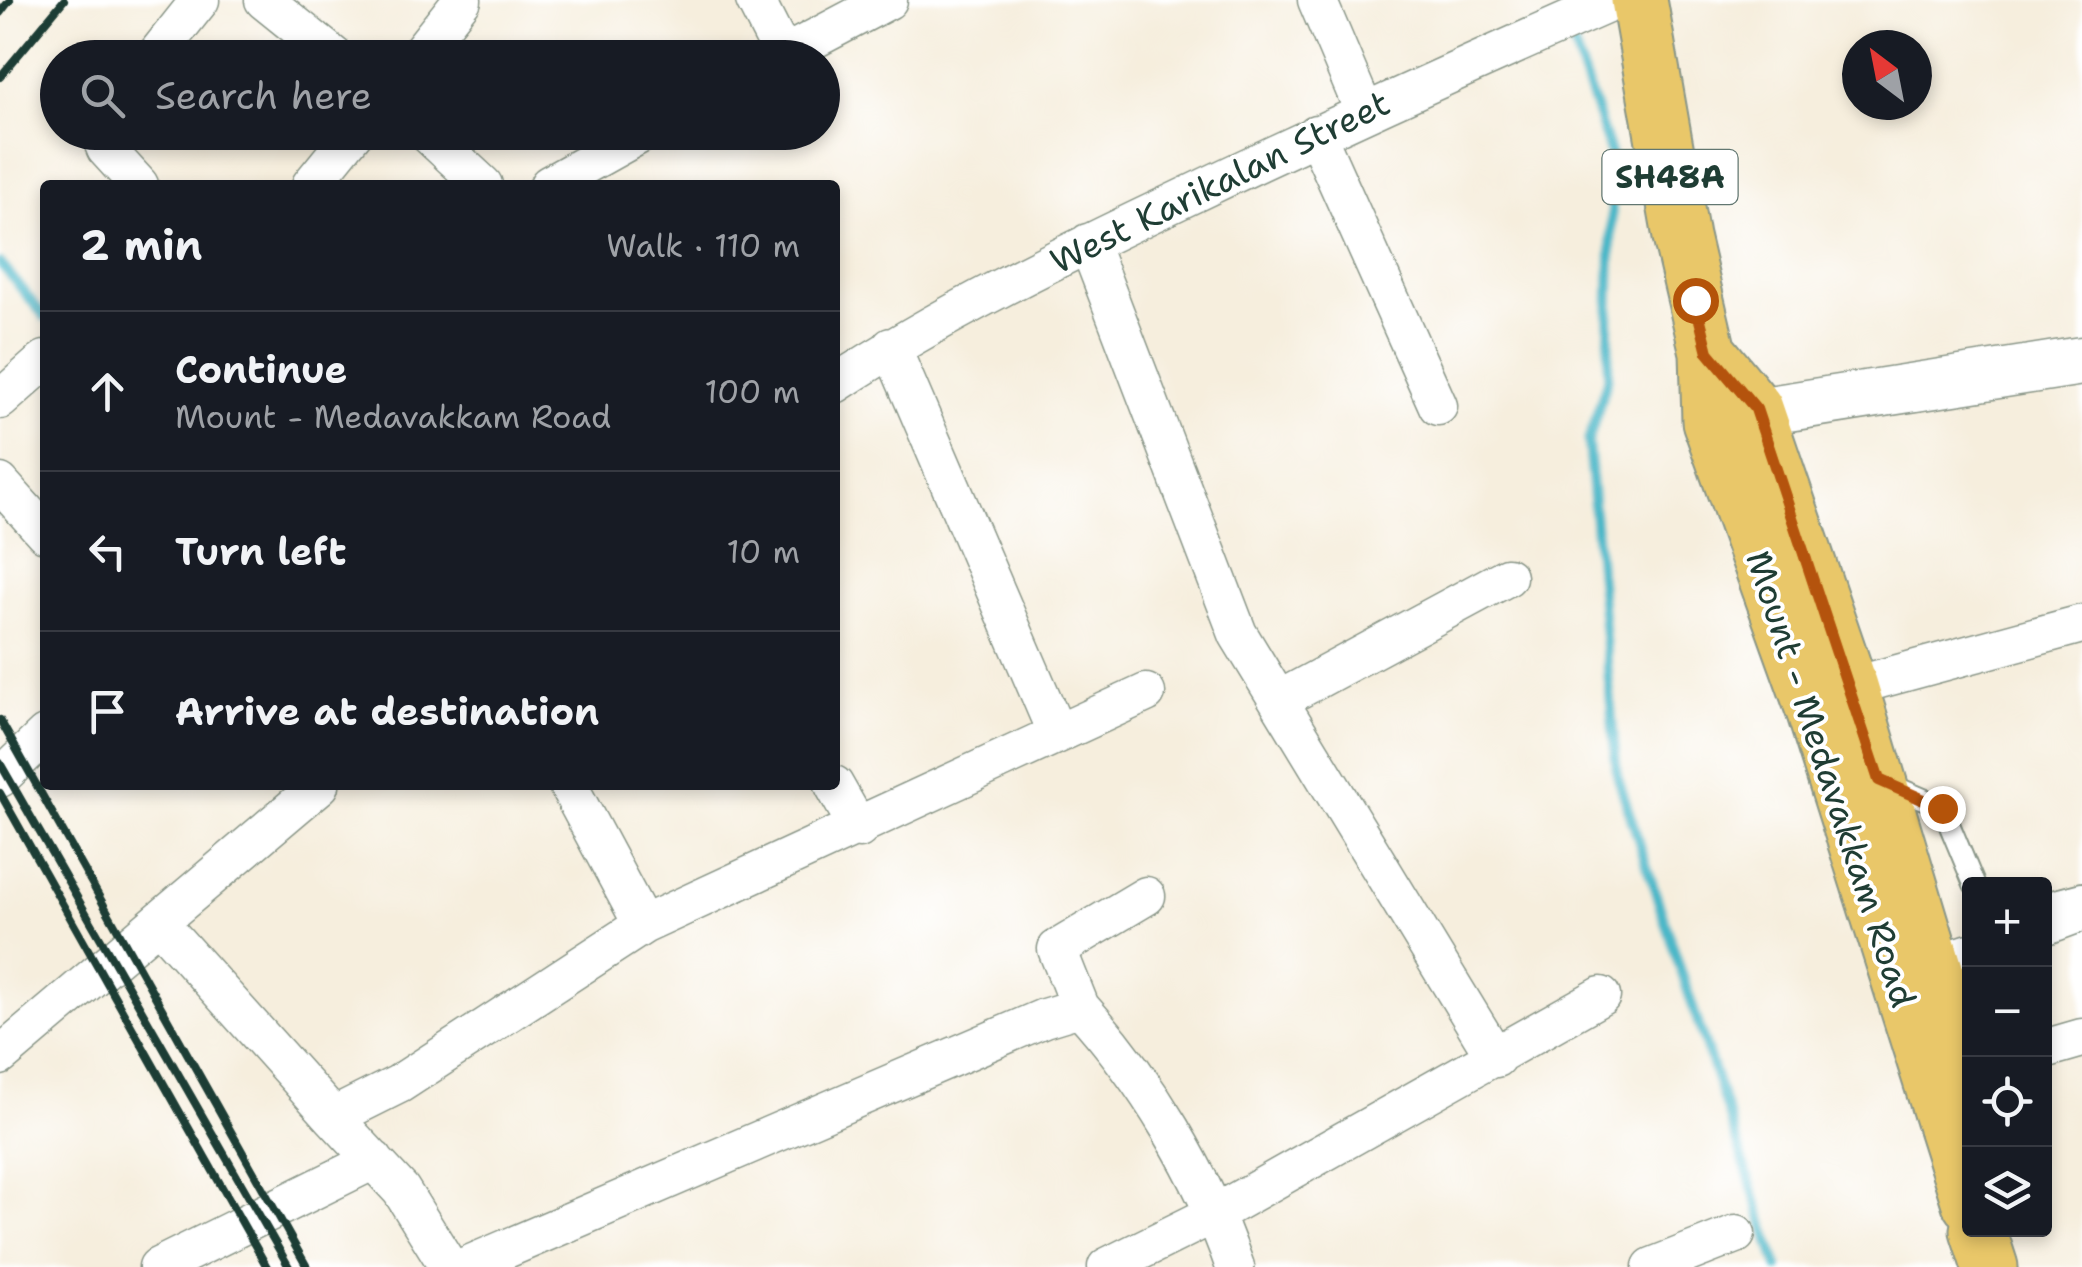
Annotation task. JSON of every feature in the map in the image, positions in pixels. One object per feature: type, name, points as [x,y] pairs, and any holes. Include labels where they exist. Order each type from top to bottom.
[{"type":"main road","name":"Mount - Medavakkam Road","points":[[1639,0],[1681,236],[1708,352],[1850,687],[1879,780],[1952,959],[1965,1057]]},
{"type":"main road","name":"Mount - Medavakkam Road","points":[[1732,415],[1814,713],[1962,1178]]},
{"type":"main road","points":[[1980,1237],[1990,1267]]},
{"type":"main road","points":[[2017,1237],[2027,1267]]},
{"type":"street","points":[[168,40],[200,0]]},
{"type":"street","points":[[264,0],[314,40]]},
{"type":"street","points":[[430,40],[462,0]]},
{"type":"street","points":[[756,0],[773,40]]},
{"type":"street","points":[[811,40],[888,0]]},
{"type":"street","points":[[1317,0],[1364,111]]},
{"type":"street","name":"West Karikalan Street","points":[[840,381],[891,348],[1088,243],[1364,111],[1616,0]]},
{"type":"street","points":[[1316,134],[1438,406]]},
{"type":"street","points":[[107,150],[134,180]]},
{"type":"street","points":[[315,180],[339,150]]},
{"type":"street","points":[[445,150],[478,180]]},
{"type":"street","points":[[558,180],[612,150]]},
{"type":"street","points":[[1088,243],[1238,634],[1496,1058]]},
{"type":"street","points":[[891,348],[1057,734]]},
{"type":"street","points":[[1732,415],[2082,361]]},
{"type":"street","points":[[0,400],[40,364]]},
{"type":"street","points":[[0,483],[40,527]]},
{"type":"street","points":[[1278,700],[1507,577]]},
{"type":"street","points":[[1850,687],[2082,624]]},
{"type":"street","points":[[333,1117],[399,1084],[644,925],[859,829],[1146,693]]},
{"type":"street","points":[[0,778],[40,740]]},
{"type":"street","points":[[571,790],[644,925]]},
{"type":"street","points":[[837,790],[859,829]]},
{"type":"street","points":[[1,1051],[158,922],[298,791]]},
{"type":"street","points":[[1146,896],[1057,949],[1080,1007],[1119,1050],[1216,1213],[1235,1267]]},
{"type":"street","points":[[2052,923],[2082,912]]},
{"type":"street","points":[[158,922],[401,1190],[449,1267]]},
{"type":"street","points":[[1107,1267],[1216,1213],[1601,996]]},
{"type":"street","points":[[464,1267],[1044,1018],[1080,1007]]},
{"type":"street","points":[[2052,1047],[2082,1038]]},
{"type":"street","points":[[158,1267],[374,1160]]},
{"type":"street","points":[[1652,1267],[1736,1234]]},
{"type":"lane","points":[[1879,780],[1942,808],[1971,877]]},
{"type":"lane","points":[[2052,901],[2082,892]]},
{"type":"waterway","points":[[1569,31],[1613,161],[1608,377],[1588,442],[1617,775],[1778,1267]]},
{"type":"waterway","points":[[0,263],[40,311]]},
{"type":"railway","points":[[0,13],[10,0]]},
{"type":"railway","points":[[0,77],[64,0]]},
{"type":"railway","points":[[0,720],[307,1267]]},
{"type":"railway","points":[[0,763],[289,1267]]},
{"type":"railway","points":[[0,793],[267,1267]]},
{"type":"route","points":[[1695,300],[1708,352],[1756,409],[1879,780],[1942,808]]}]
